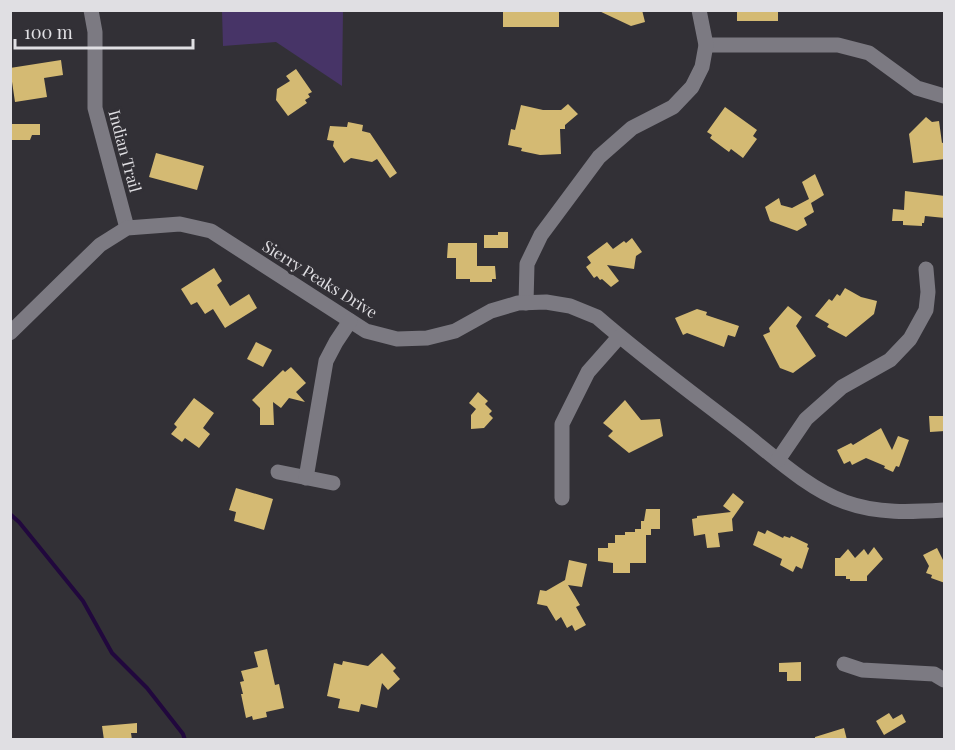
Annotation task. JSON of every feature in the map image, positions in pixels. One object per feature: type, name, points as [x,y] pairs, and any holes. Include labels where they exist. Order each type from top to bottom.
[{"type":"street","name":"Indian Trail","points":[[91,10],[95,33],[95,108],[127,228]]},
{"type":"street","points":[[526,303],[527,264],[541,235],[599,156],[632,128],[673,107],[692,87],[702,67],[706,45],[699,10]]},
{"type":"street","points":[[706,45],[838,45],[869,53],[917,88],[945,96]]},
{"type":"street","name":"Sierry Peaks Drive","points":[[10,333],[100,245],[127,228],[180,224],[211,231],[366,331],[397,339],[427,338],[455,331],[491,311],[526,303],[546,302],[570,306],[597,317],[619,337],[817,488],[844,502],[877,510],[907,513],[945,510]]},
{"type":"street","points":[[778,459],[806,419],[842,387],[890,360],[910,339],[926,310],[928,292],[926,269]]},
{"type":"street","points":[[306,478],[326,361],[350,321]]},
{"type":"street","points":[[562,498],[562,424],[588,372],[619,337]]},
{"type":"street","points":[[278,472],[333,483]]},
{"type":"street","points":[[844,664],[875,672],[934,674],[945,680]]},
{"type":"shaded area","points":[[222,11],[343,11],[342,86],[276,42],[223,46]]},
{"type":"building","points":[[503,10],[559,10],[559,27],[503,27]]},
{"type":"building","points":[[597,10],[642,10],[645,22],[631,26]]},
{"type":"building","points":[[737,10],[778,10],[778,21],[737,21]]},
{"type":"building","points":[[61,60],[63,75],[44,78],[47,97],[15,102],[10,68]]},
{"type":"building","points":[[296,69],[312,92],[305,100],[307,103],[288,116],[276,100],[277,89],[290,81],[286,76]]},
{"type":"building","points":[[568,104],[578,114],[565,125],[565,129],[560,129],[561,154],[540,155],[521,151],[522,148],[508,145],[511,129],[515,130],[521,105],[543,110],[561,110]]},
{"type":"building","points":[[725,107],[757,130],[753,136],[757,139],[743,158],[731,149],[729,152],[710,138],[712,135],[707,132]]},
{"type":"building","points":[[926,117],[932,122],[939,121],[942,143],[945,142],[945,159],[913,163],[909,134]]},
{"type":"building","points":[[348,122],[363,125],[362,131],[370,133],[397,173],[390,178],[377,159],[372,162],[351,158],[344,163],[333,146],[334,141],[327,140],[330,126],[347,127]]},
{"type":"building","points":[[10,124],[40,124],[40,135],[32,135],[30,140],[10,140]]},
{"type":"building","points":[[156,153],[204,166],[197,190],[149,177]]},
{"type":"building","points":[[815,174],[824,195],[811,203],[814,212],[804,218],[807,225],[797,231],[770,221],[765,207],[779,198],[781,205],[792,208],[809,199],[802,182]]},
{"type":"building","points":[[905,191],[945,196],[945,218],[925,216],[922,226],[903,225],[903,221],[892,221],[893,209],[904,210]]},
{"type":"building","points":[[498,232],[508,232],[508,248],[484,248],[484,235],[498,235]]},
{"type":"building","points":[[632,238],[642,252],[636,256],[634,269],[607,265],[619,281],[611,287],[597,276],[594,278],[586,267],[591,263],[587,257],[607,242],[613,249]]},
{"type":"building","points":[[448,243],[477,243],[477,266],[495,266],[496,279],[492,279],[492,282],[470,282],[470,279],[456,279],[456,258],[447,258]]},
{"type":"building","points":[[214,268],[222,281],[217,285],[230,306],[249,294],[257,308],[225,328],[213,309],[205,314],[197,302],[191,305],[181,289]]},
{"type":"building","points":[[845,288],[861,297],[877,301],[874,314],[846,337],[827,327],[829,324],[815,316],[829,299],[832,301],[837,294],[840,296]]},
{"type":"building","points":[[788,306],[802,317],[796,326],[816,356],[793,373],[780,368],[763,335],[770,332],[769,328]]},
{"type":"building","points":[[697,309],[707,312],[706,315],[739,326],[735,337],[728,335],[724,347],[687,333],[683,335],[675,318]]},
{"type":"building","points":[[256,342],[272,350],[263,367],[247,359]]},
{"type":"building","points":[[291,367],[306,383],[296,392],[305,402],[289,398],[281,408],[273,402],[274,425],[260,425],[260,408],[252,400],[283,370],[285,372]]},
{"type":"building","points":[[478,392],[488,401],[485,404],[492,411],[489,414],[493,418],[484,428],[471,429],[471,415],[476,409],[469,403]]},
{"type":"building","points":[[194,398],[214,413],[203,428],[210,434],[199,448],[185,438],[182,442],[171,434],[177,427],[174,424]]},
{"type":"building","points":[[625,400],[641,420],[660,419],[663,436],[629,453],[608,436],[613,431],[603,423]]},
{"type":"building","points":[[929,416],[945,416],[945,431],[930,432]]},
{"type":"building","points":[[881,428],[892,450],[898,436],[909,440],[899,467],[896,466],[893,472],[866,458],[852,465],[850,461],[844,464],[837,450],[851,443],[853,445]]},
{"type":"building","points":[[236,488],[273,499],[264,530],[234,521],[236,512],[229,510]]},
{"type":"building","points":[[733,493],[744,502],[732,519],[733,531],[718,533],[720,547],[707,548],[705,534],[694,536],[692,519],[697,516],[731,512],[723,506]]},
{"type":"building","points":[[646,509],[660,509],[660,529],[651,529],[651,535],[646,535],[646,563],[630,563],[630,573],[613,573],[613,563],[598,561],[598,548],[608,548],[608,543],[615,543],[615,535],[625,535],[625,532],[635,532],[635,529],[641,529],[641,521],[644,521]]},
{"type":"building","points":[[767,530],[783,538],[791,536],[808,544],[809,548],[802,569],[796,566],[793,572],[780,565],[782,559],[753,545],[758,531],[765,534]]},
{"type":"building","points":[[874,547],[883,559],[867,576],[867,581],[850,581],[846,579],[846,576],[835,576],[835,558],[840,558],[848,549],[855,558],[864,549],[868,555]]},
{"type":"building","points":[[937,548],[945,564],[945,583],[931,578],[932,575],[926,573],[929,566],[923,555]]},
{"type":"building","points":[[569,560],[587,564],[582,587],[568,585],[580,605],[576,607],[586,625],[575,631],[572,625],[567,628],[561,617],[556,621],[547,606],[537,604],[540,590],[546,591],[565,580]]},
{"type":"building","points":[[267,649],[275,685],[279,684],[284,708],[266,712],[267,717],[253,720],[252,716],[246,718],[241,694],[243,694],[240,682],[244,681],[241,671],[258,667],[254,652]]},
{"type":"building","points":[[382,653],[396,668],[393,671],[400,679],[388,690],[382,683],[377,708],[361,704],[359,712],[338,708],[340,699],[327,696],[334,663],[342,665],[343,661],[368,666]]},
{"type":"building","points":[[801,662],[801,681],[787,681],[787,672],[779,672],[779,663]]},
{"type":"building","points":[[889,713],[893,719],[902,714],[906,722],[884,735],[876,721]]},
{"type":"building","points":[[137,723],[137,733],[131,733],[132,740],[104,740],[102,726]]},
{"type":"building","points":[[844,728],[847,740],[815,740],[815,737]]},
{"type":"waterway","points":[[10,514],[83,601],[112,653],[147,688],[183,734],[185,740]]}]
